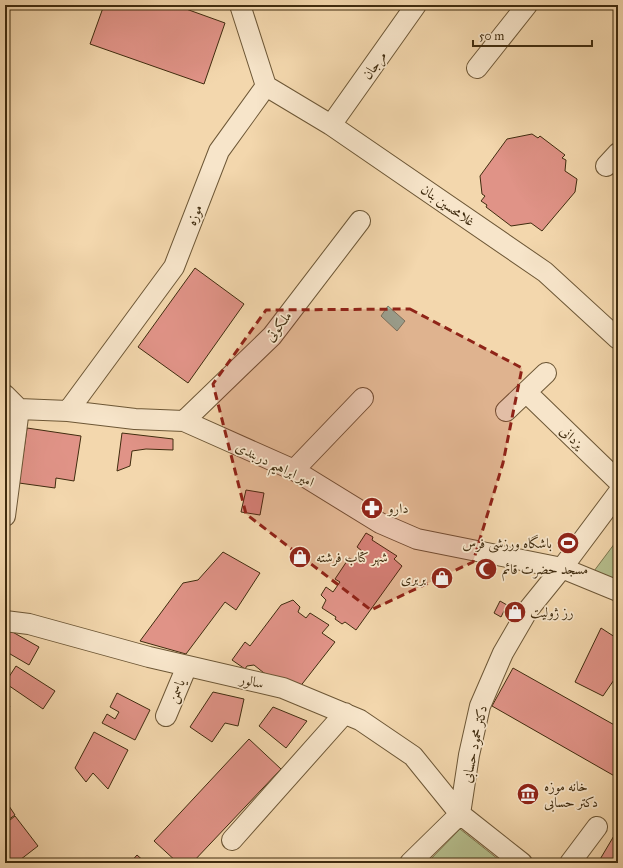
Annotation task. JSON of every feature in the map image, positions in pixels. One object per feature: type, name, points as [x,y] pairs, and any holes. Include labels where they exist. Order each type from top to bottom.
[{"type":"street","points":[[240,5],[266,86]]},
{"type":"street","name":"مرجان","points":[[331,125],[416,5]]},
{"type":"street","points":[[477,68],[527,5]]},
{"type":"street","name":"غلامحسین بنان","points":[[266,86],[331,125],[545,272],[618,339]]},
{"type":"street","name":"موزه","points":[[68,411],[174,267],[219,151],[266,86]]},
{"type":"street","name":"ملکوتی","points":[[184,422],[272,336],[360,220]]},
{"type":"street","points":[[506,411],[546,373]]},
{"type":"street","name":"یزدانی","points":[[526,392],[618,481]]},
{"type":"street","points":[[5,395],[19,409],[5,516]]},
{"type":"street","points":[[294,470],[363,398]]},
{"type":"street","name":"امیر ابراهیم دربندی","points":[[19,409],[68,411],[135,419],[184,422],[294,470],[380,523],[417,539],[562,568],[618,591]]},
{"type":"street","name":"دکتر محمود حسابی","points":[[460,814],[469,755],[480,706],[503,653],[528,610],[562,568],[618,493]]},
{"type":"street","name":"سالور","points":[[5,621],[29,624],[187,666],[283,688],[345,713],[360,720],[413,756],[460,814]]},
{"type":"street","name":"یاسمن","points":[[166,716],[187,666]]},
{"type":"street","points":[[232,840],[345,713]]},
{"type":"street","points":[[410,863],[460,814],[522,863]]},
{"type":"street","points":[[570,863],[597,827]]},
{"type":"highlighted area","points":[[410,309],[522,368],[503,463],[473,562],[371,610],[246,514],[213,384],[266,310]]},
{"type":"green space","points":[[618,539],[618,584],[594,571]]},
{"type":"green space","points":[[460,829],[503,863],[427,863]]},
{"type":"shaded area","points":[[388,306],[405,321],[397,331],[381,316]]},
{"type":"building","points":[[104,5],[175,5],[225,23],[204,84],[90,44]]},
{"type":"building","points":[[532,134],[538,138],[540,136],[565,155],[562,158],[566,160],[565,171],[577,179],[575,192],[542,231],[531,223],[511,226],[486,207],[487,205],[481,201],[485,196],[482,194],[480,176],[507,139]]},
{"type":"building","points":[[195,268],[244,304],[188,383],[138,347]]},
{"type":"building","points":[[27,428],[81,436],[74,481],[56,478],[55,488],[19,483]]},
{"type":"building","points":[[122,433],[173,439],[173,450],[146,449],[132,451],[130,466],[117,471]]},
{"type":"building","points":[[246,490],[264,493],[260,515],[241,512]]},
{"type":"building","points":[[366,533],[373,537],[372,540],[397,556],[394,559],[402,566],[356,630],[345,622],[342,624],[335,619],[336,617],[322,608],[326,600],[321,595],[326,587],[333,592],[340,582],[335,579],[349,558],[355,561],[362,551],[357,547]]},
{"type":"building","points":[[223,552],[260,573],[236,610],[225,602],[186,654],[140,641],[183,583],[198,580]]},
{"type":"building","points":[[293,600],[300,607],[298,612],[306,618],[310,613],[329,625],[322,633],[335,642],[299,688],[264,673],[254,665],[247,666],[245,669],[232,660],[245,642],[250,646],[281,605]]},
{"type":"building","points":[[500,601],[507,605],[501,617],[494,613]]},
{"type":"building","points":[[601,628],[618,639],[618,674],[603,696],[575,682]]},
{"type":"building","points":[[9,630],[39,647],[29,665],[5,651],[5,638]]},
{"type":"building","points":[[16,666],[55,691],[43,709],[5,683]]},
{"type":"building","points":[[513,668],[618,727],[618,778],[492,706]]},
{"type":"building","points":[[213,692],[244,699],[238,726],[225,723],[212,742],[190,727]]},
{"type":"building","points":[[117,693],[150,710],[135,740],[102,723],[107,714],[115,719],[119,712],[110,707]]},
{"type":"building","points":[[5,701],[10,706],[5,713]]},
{"type":"building","points":[[273,707],[307,721],[286,748],[259,726]]},
{"type":"building","points":[[94,732],[128,750],[108,789],[93,773],[86,782],[75,768]]},
{"type":"building","points":[[249,739],[281,769],[192,863],[178,863],[154,841]]},
{"type":"building","points":[[5,800],[15,815],[5,822]]},
{"type":"building","points":[[15,816],[38,846],[16,863],[5,863],[5,824]]},
{"type":"building","points":[[618,829],[618,863],[603,863],[599,861]]},
{"type":"building","points":[[137,855],[146,863],[130,863]]},
{"type":"building","points":[[592,859],[598,863],[589,863]]},
{"type":"place","name":"دارو","points":[[372,508]]},
{"type":"place","name":"باشگاه ورزشی فرس","points":[[568,543]]},
{"type":"place","name":"شهر کتاب فرشته","points":[[300,557]]},
{"type":"place","name":"مسجد حضرت قائم","points":[[486,569]]},
{"type":"place","name":"بربری","points":[[442,578]]},
{"type":"place","name":"رز ژولیت","points":[[515,612]]},
{"type":"place","name":"خانه موزه دکتر حسابی","points":[[528,794]]}]
